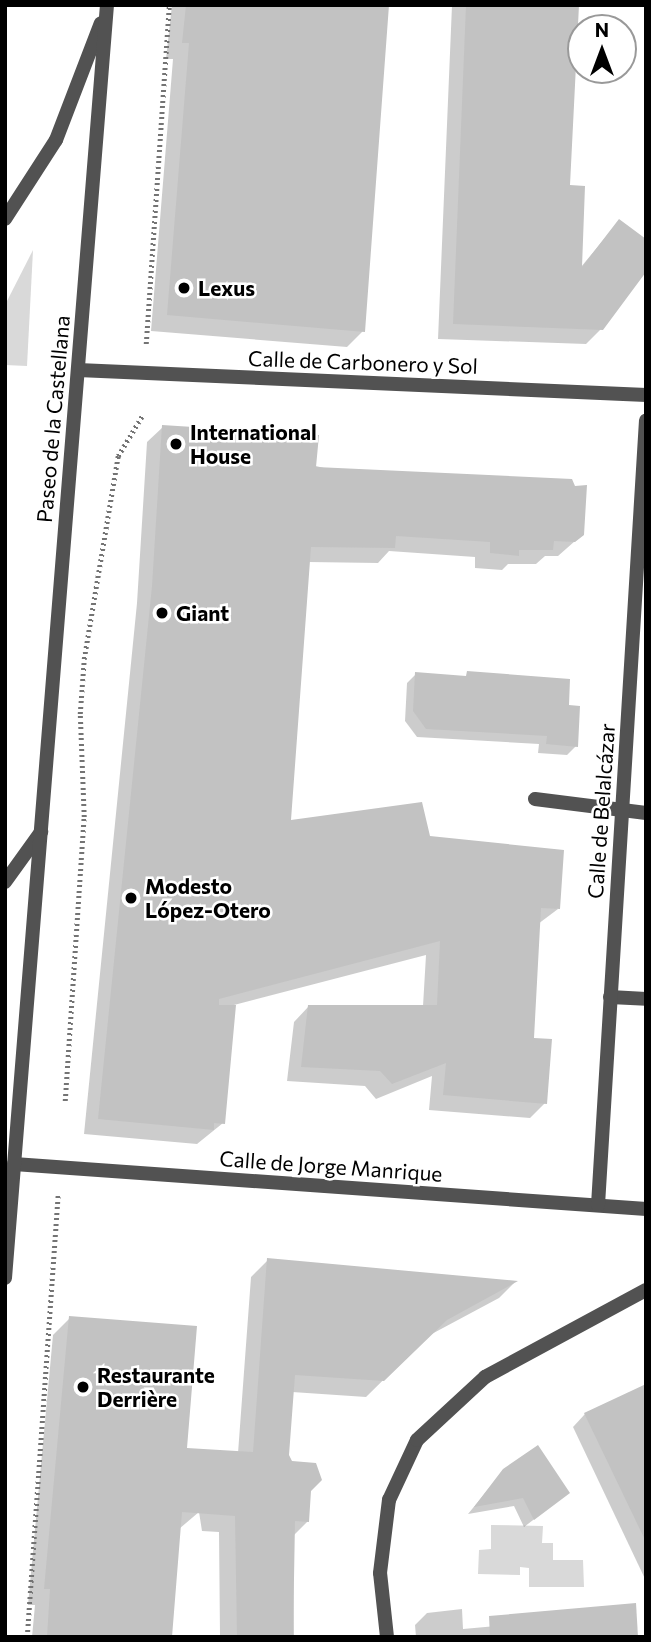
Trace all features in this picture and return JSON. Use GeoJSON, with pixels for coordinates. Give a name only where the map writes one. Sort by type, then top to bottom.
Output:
{"type":"FeatureCollection","features":[{"type":"Feature","properties":{"kind":"street","name":"Paseo de la Castellana"},"geometry":{"type":"LineString","coordinates":[[5,219],[56,140],[107,7]]}},
{"type":"Feature","properties":{"kind":"street","name":"Paseo de la Castellana"},"geometry":{"type":"LineString","coordinates":[[5,1278],[107,7]]}},
{"type":"Feature","properties":{"kind":"street","name":"Calle de Carbonero y Sol"},"geometry":{"type":"LineString","coordinates":[[78,370],[646,395]]}},
{"type":"Feature","properties":{"kind":"street","name":"Calle de Belalcázar"},"geometry":{"type":"LineString","coordinates":[[598,1205],[622,811],[640,616],[646,420]]}},
{"type":"Feature","properties":{"kind":"street"},"geometry":{"type":"LineString","coordinates":[[535,799],[646,813]]}},
{"type":"Feature","properties":{"kind":"street"},"geometry":{"type":"LineString","coordinates":[[5,882],[41,832]]}},
{"type":"Feature","properties":{"kind":"street"},"geometry":{"type":"LineString","coordinates":[[610,997],[646,999]]}},
{"type":"Feature","properties":{"kind":"street","name":"Calle de Jorge Manrique"},"geometry":{"type":"LineString","coordinates":[[14,1164],[646,1209]]}},
{"type":"Feature","properties":{"kind":"street"},"geometry":{"type":"LineString","coordinates":[[387,1637],[380,1573],[389,1500],[417,1440],[485,1377],[646,1290]]}},
{"type":"Feature","properties":{"kind":"path"},"geometry":{"type":"LineString","coordinates":[[146,344],[169,5]]}},
{"type":"Feature","properties":{"kind":"path"},"geometry":{"type":"LineString","coordinates":[[65,1101],[84,817],[80,714],[84,659],[118,456],[142,416]]}},
{"type":"Feature","properties":{"kind":"path"},"geometry":{"type":"LineString","coordinates":[[27,1637],[60,1167]]}},
{"type":"Feature","properties":{"kind":"shaded area"},"geometry":{"type":"Polygon","coordinates":[[[33,250],[27,366],[5,365],[5,305],[33,250]]]}},
{"type":"Feature","properties":{"kind":"shaded area"},"geometry":{"type":"Polygon","coordinates":[[[491,1525],[543,1526],[542,1543],[553,1543],[553,1560],[583,1560],[584,1587],[529,1587],[529,1568],[520,1567],[520,1575],[478,1574],[479,1550],[491,1549],[491,1525]]]}},
{"type":"Feature","properties":{"kind":"building"},"geometry":{"type":"Polygon","coordinates":[[[186,5],[389,5],[365,332],[167,315],[189,43],[182,43],[186,5]]]}},
{"type":"Feature","properties":{"kind":"building"},"geometry":{"type":"Polygon","coordinates":[[[466,5],[579,5],[579,14],[567,14],[567,84],[575,84],[570,185],[585,186],[582,267],[619,219],[646,239],[646,272],[603,330],[453,324],[466,5]]]}},
{"type":"Feature","properties":{"kind":"building"},"geometry":{"type":"Polygon","coordinates":[[[162,425],[319,435],[316,467],[572,479],[575,486],[587,485],[584,535],[575,542],[554,541],[553,550],[519,550],[519,556],[490,553],[490,542],[396,536],[395,548],[311,547],[291,820],[422,802],[430,836],[564,850],[560,909],[541,908],[534,1038],[552,1039],[547,1104],[443,1095],[446,1063],[392,1084],[380,1071],[301,1067],[308,1005],[437,1005],[440,941],[219,999],[219,1005],[236,1005],[225,1124],[214,1123],[214,1130],[98,1119],[152,586],[162,425]]]}},
{"type":"Feature","properties":{"kind":"building"},"geometry":{"type":"Polygon","coordinates":[[[467,671],[570,679],[569,705],[580,706],[578,747],[546,744],[547,736],[426,729],[413,711],[415,672],[466,676],[467,671]]]}},
{"type":"Feature","properties":{"kind":"building"},"geometry":{"type":"Polygon","coordinates":[[[267,1258],[518,1281],[447,1320],[384,1381],[295,1375],[289,1455],[292,1461],[316,1463],[322,1480],[311,1491],[309,1522],[295,1521],[293,1637],[237,1637],[235,1516],[182,1512],[172,1637],[47,1637],[50,1589],[44,1589],[69,1316],[197,1326],[187,1448],[253,1452],[267,1258]]]}},
{"type":"Feature","properties":{"kind":"building"},"geometry":{"type":"Polygon","coordinates":[[[646,1384],[646,1542],[584,1413],[646,1384]]]}},
{"type":"Feature","properties":{"kind":"building"},"geometry":{"type":"Polygon","coordinates":[[[538,1445],[570,1493],[534,1520],[523,1498],[474,1507],[503,1469],[538,1445]]]}},
{"type":"Feature","properties":{"kind":"building"},"geometry":{"type":"Polygon","coordinates":[[[636,1603],[638,1637],[490,1637],[489,1616],[636,1603]]]}},
{"type":"Feature","properties":{"kind":"place","name":"Lexus"},"geometry":{"type":"Point","coordinates":[184,288]}},
{"type":"Feature","properties":{"kind":"place","name":"International House"},"geometry":{"type":"Point","coordinates":[176,444]}},
{"type":"Feature","properties":{"kind":"place","name":"Giant"},"geometry":{"type":"Point","coordinates":[162,613]}},
{"type":"Feature","properties":{"kind":"place","name":"Modesto López-Otero"},"geometry":{"type":"Point","coordinates":[131,898]}},
{"type":"Feature","properties":{"kind":"place","name":"Restaurante Derrière"},"geometry":{"type":"Point","coordinates":[83,1387]}}]}
